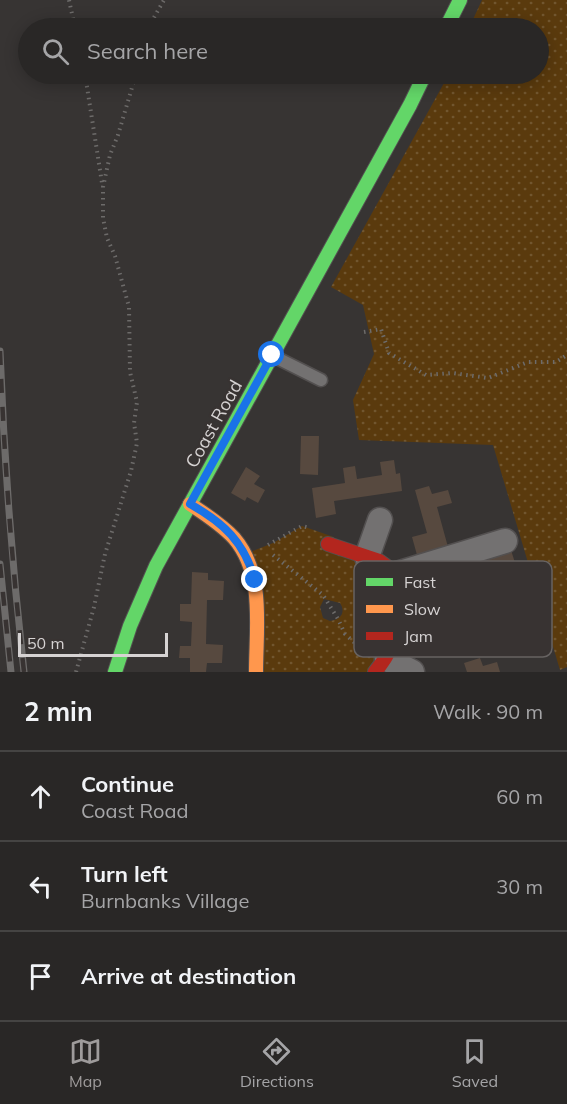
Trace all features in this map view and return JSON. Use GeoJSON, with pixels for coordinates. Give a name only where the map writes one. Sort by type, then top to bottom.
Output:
{"type":"FeatureCollection","features":[{"type":"Feature","properties":{"kind":"street"},"geometry":{"type":"LineString","coordinates":[[451,18],[460,0]]}},
{"type":"Feature","properties":{"kind":"street","name":"Coast Road"},"geometry":{"type":"LineString","coordinates":[[115,672],[130,626],[156,567],[420,84]]}},
{"type":"Feature","properties":{"kind":"street"},"geometry":{"type":"LineString","coordinates":[[190,504],[226,528],[238,542],[251,567],[255,580],[257,608],[256,672]]}},
{"type":"Feature","properties":{"kind":"street"},"geometry":{"type":"LineString","coordinates":[[367,557],[380,520]]}},
{"type":"Feature","properties":{"kind":"street"},"geometry":{"type":"LineString","coordinates":[[440,561],[505,541]]}},
{"type":"Feature","properties":{"kind":"street"},"geometry":{"type":"LineString","coordinates":[[328,544],[379,561]]}},
{"type":"Feature","properties":{"kind":"street"},"geometry":{"type":"LineString","coordinates":[[381,665],[412,672]]}},
{"type":"Feature","properties":{"kind":"lane"},"geometry":{"type":"LineString","coordinates":[[272,355],[321,380]]}},
{"type":"Feature","properties":{"kind":"path"},"geometry":{"type":"LineString","coordinates":[[69,0],[73,18]]}},
{"type":"Feature","properties":{"kind":"path"},"geometry":{"type":"LineString","coordinates":[[154,18],[164,0]]}},
{"type":"Feature","properties":{"kind":"path"},"geometry":{"type":"LineString","coordinates":[[76,672],[94,607],[105,554],[131,471],[136,443],[134,423],[137,402],[130,372],[129,307],[103,218],[103,187],[87,84]]}},
{"type":"Feature","properties":{"kind":"path"},"geometry":{"type":"LineString","coordinates":[[103,187],[110,155],[133,84]]}},
{"type":"Feature","properties":{"kind":"path"},"geometry":{"type":"LineString","coordinates":[[364,332],[381,329],[389,353],[426,375],[452,373],[488,378],[528,362],[556,362],[567,355]]}},
{"type":"Feature","properties":{"kind":"path"},"geometry":{"type":"LineString","coordinates":[[312,529],[302,526],[262,548],[323,595],[345,634],[354,642]]}},
{"type":"Feature","properties":{"kind":"shaded area"},"geometry":{"type":"Polygon","coordinates":[[[482,0],[567,0],[567,667],[560,670],[552,643],[552,561],[528,561],[493,445],[359,440],[353,400],[374,354],[363,305],[331,287],[443,84],[549,84],[549,18],[474,18],[482,0]]]}},
{"type":"Feature","properties":{"kind":"shaded area"},"geometry":{"type":"Polygon","coordinates":[[[302,526],[331,536],[374,561],[354,561],[354,657],[378,657],[375,672],[256,672],[245,554],[273,543],[302,526]],[[324,599],[320,607],[323,618],[330,621],[340,617],[343,609],[340,603],[324,599]]]}},
{"type":"Feature","properties":{"kind":"building"},"geometry":{"type":"Polygon","coordinates":[[[301,436],[319,436],[318,475],[300,474],[301,436]]]}},
{"type":"Feature","properties":{"kind":"building"},"geometry":{"type":"Polygon","coordinates":[[[394,460],[396,474],[400,473],[402,491],[334,501],[336,514],[316,518],[312,488],[345,483],[343,468],[355,466],[357,479],[382,475],[380,462],[394,460]]]}},
{"type":"Feature","properties":{"kind":"building"},"geometry":{"type":"Polygon","coordinates":[[[246,467],[260,476],[254,484],[265,490],[258,503],[247,497],[245,501],[231,493],[246,467]]]}},
{"type":"Feature","properties":{"kind":"building"},"geometry":{"type":"Polygon","coordinates":[[[429,486],[432,494],[448,490],[452,503],[437,507],[448,547],[417,555],[412,537],[427,533],[415,490],[429,486]]]}},
{"type":"Feature","properties":{"kind":"building"},"geometry":{"type":"Polygon","coordinates":[[[511,550],[514,561],[471,561],[511,550]]]}},
{"type":"Feature","properties":{"kind":"building"},"geometry":{"type":"Polygon","coordinates":[[[192,572],[208,573],[208,580],[224,581],[223,600],[207,600],[206,644],[223,645],[222,663],[207,663],[206,672],[190,672],[190,658],[179,658],[180,646],[191,646],[192,622],[180,621],[180,604],[191,604],[192,572]]]}},
{"type":"Feature","properties":{"kind":"building"},"geometry":{"type":"Polygon","coordinates":[[[480,658],[483,666],[497,662],[500,672],[467,672],[464,663],[480,658]]]}},
{"type":"Feature","properties":{"kind":"railway"},"geometry":{"type":"LineString","coordinates":[[0,351],[9,512],[24,672]]}},
{"type":"Feature","properties":{"kind":"railway"},"geometry":{"type":"LineString","coordinates":[[0,564],[11,672]]}},
{"type":"Feature","properties":{"kind":"traffic: fast"},"geometry":{"type":"LineString","coordinates":[[451,18],[460,0]]}},
{"type":"Feature","properties":{"kind":"traffic: fast"},"geometry":{"type":"LineString","coordinates":[[115,672],[130,626],[156,566],[420,84]]}},
{"type":"Feature","properties":{"kind":"traffic: slow"},"geometry":{"type":"LineString","coordinates":[[190,504],[234,538],[251,568],[257,602],[256,672]]}},
{"type":"Feature","properties":{"kind":"traffic: jam"},"geometry":{"type":"LineString","coordinates":[[328,544],[379,561]]}},
{"type":"Feature","properties":{"kind":"traffic: jam"},"geometry":{"type":"LineString","coordinates":[[375,672],[386,657]]}},
{"type":"Feature","properties":{"kind":"route"},"geometry":{"type":"LineString","coordinates":[[255,580],[238,542],[226,528],[190,504],[272,355]]}}]}
